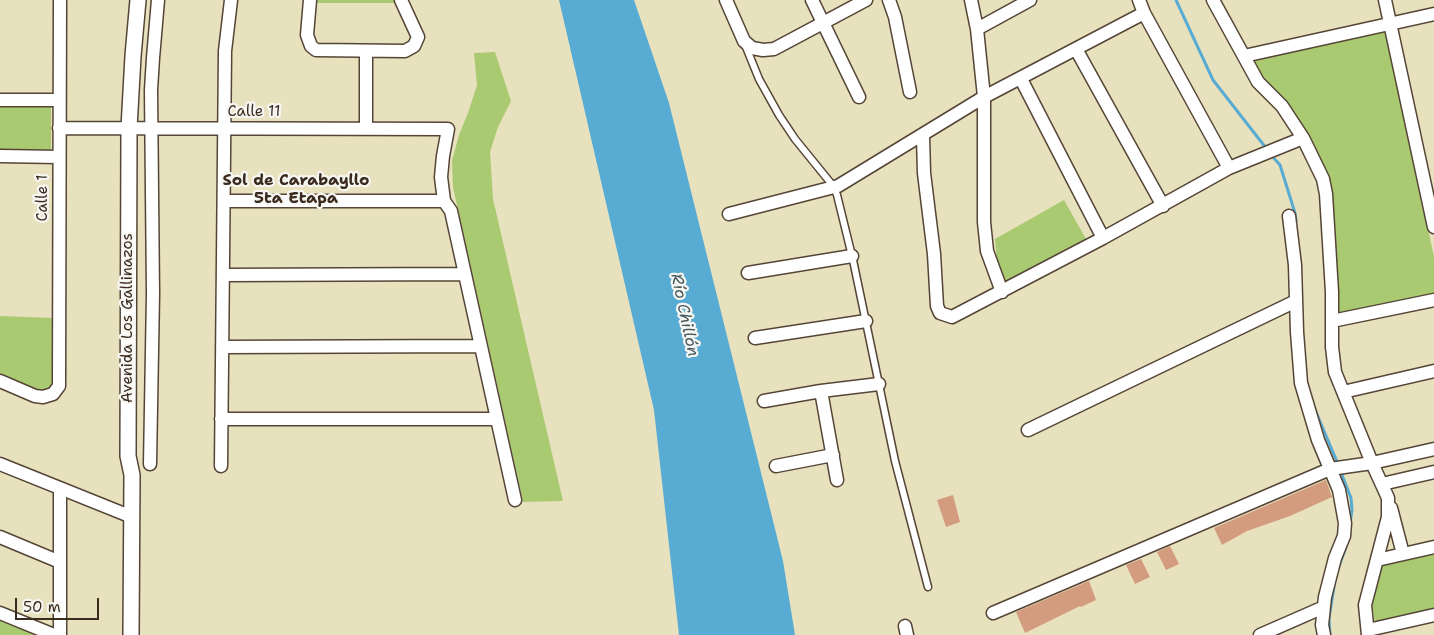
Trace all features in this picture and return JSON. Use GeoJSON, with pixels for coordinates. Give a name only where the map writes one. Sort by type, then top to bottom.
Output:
{"type":"FeatureCollection","features":[{"type":"Feature","properties":{"kind":"street","name":"Calle 1"},"geometry":{"type":"LineString","coordinates":[[0,381],[35,396],[44,397],[53,394],[59,386],[60,0]]}},
{"type":"Feature","properties":{"kind":"street","name":"Avenida Los Gallinazos"},"geometry":{"type":"LineString","coordinates":[[131,635],[132,475],[128,456],[129,128],[138,0]]}},
{"type":"Feature","properties":{"kind":"street"},"geometry":{"type":"LineString","coordinates":[[150,464],[154,294],[151,128],[153,58],[158,0]]}},
{"type":"Feature","properties":{"kind":"street"},"geometry":{"type":"LineString","coordinates":[[220,466],[225,51],[231,0]]}},
{"type":"Feature","properties":{"kind":"street"},"geometry":{"type":"LineString","coordinates":[[310,0],[307,35],[311,46],[321,50],[405,51],[414,46],[418,36],[402,0]]}},
{"type":"Feature","properties":{"kind":"street"},"geometry":{"type":"LineString","coordinates":[[726,0],[744,41],[752,48],[758,49],[774,48],[866,0]]}},
{"type":"Feature","properties":{"kind":"street"},"geometry":{"type":"LineString","coordinates":[[812,0],[859,97]]}},
{"type":"Feature","properties":{"kind":"street"},"geometry":{"type":"LineString","coordinates":[[889,0],[895,17],[910,92]]}},
{"type":"Feature","properties":{"kind":"street"},"geometry":{"type":"LineString","coordinates":[[971,0],[977,29],[984,97],[984,222],[988,251],[1002,292]]}},
{"type":"Feature","properties":{"kind":"street"},"geometry":{"type":"LineString","coordinates":[[977,29],[1030,0]]}},
{"type":"Feature","properties":{"kind":"street"},"geometry":{"type":"LineString","coordinates":[[1139,0],[1144,13],[1229,168]]}},
{"type":"Feature","properties":{"kind":"street"},"geometry":{"type":"LineString","coordinates":[[1213,0],[1258,82],[1282,106],[1303,138],[1323,179],[1326,194],[1332,292],[1334,366],[1372,463],[1388,498],[1403,554]]}},
{"type":"Feature","properties":{"kind":"street"},"geometry":{"type":"LineString","coordinates":[[1385,0],[1434,227]]}},
{"type":"Feature","properties":{"kind":"street"},"geometry":{"type":"LineString","coordinates":[[729,214],[838,186],[923,136],[984,97],[1144,13]]}},
{"type":"Feature","properties":{"kind":"street"},"geometry":{"type":"LineString","coordinates":[[1244,56],[1434,14]]}},
{"type":"Feature","properties":{"kind":"street"},"geometry":{"type":"LineString","coordinates":[[1076,49],[1163,206]]}},
{"type":"Feature","properties":{"kind":"street"},"geometry":{"type":"LineString","coordinates":[[366,51],[366,129]]}},
{"type":"Feature","properties":{"kind":"street"},"geometry":{"type":"LineString","coordinates":[[1021,79],[1103,238]]}},
{"type":"Feature","properties":{"kind":"street"},"geometry":{"type":"LineString","coordinates":[[0,100],[59,100]]}},
{"type":"Feature","properties":{"kind":"street","name":"Calle 11"},"geometry":{"type":"LineString","coordinates":[[59,128],[448,130],[443,156],[444,200]]}},
{"type":"Feature","properties":{"kind":"street"},"geometry":{"type":"LineString","coordinates":[[923,136],[924,173],[934,254],[937,306],[940,312],[952,317],[1163,206],[1229,168],[1303,138]]}},
{"type":"Feature","properties":{"kind":"street"},"geometry":{"type":"LineString","coordinates":[[0,156],[59,157]]}},
{"type":"Feature","properties":{"kind":"street"},"geometry":{"type":"LineString","coordinates":[[224,201],[444,200],[451,211],[515,500]]}},
{"type":"Feature","properties":{"kind":"street"},"geometry":{"type":"LineString","coordinates":[[1289,216],[1295,266],[1301,383],[1318,440],[1339,490],[1345,522],[1344,536],[1335,558],[1324,607],[1322,626],[1324,635]]}},
{"type":"Feature","properties":{"kind":"street"},"geometry":{"type":"LineString","coordinates":[[748,273],[852,256]]}},
{"type":"Feature","properties":{"kind":"street"},"geometry":{"type":"LineString","coordinates":[[223,275],[465,274]]}},
{"type":"Feature","properties":{"kind":"street"},"geometry":{"type":"LineString","coordinates":[[1332,321],[1434,300]]}},
{"type":"Feature","properties":{"kind":"street"},"geometry":{"type":"LineString","coordinates":[[1028,430],[1296,301]]}},
{"type":"Feature","properties":{"kind":"street"},"geometry":{"type":"LineString","coordinates":[[755,338],[866,321]]}},
{"type":"Feature","properties":{"kind":"street"},"geometry":{"type":"LineString","coordinates":[[222,347],[481,346]]}},
{"type":"Feature","properties":{"kind":"street"},"geometry":{"type":"LineString","coordinates":[[1343,392],[1434,371]]}},
{"type":"Feature","properties":{"kind":"street"},"geometry":{"type":"LineString","coordinates":[[764,401],[821,391],[879,384]]}},
{"type":"Feature","properties":{"kind":"street"},"geometry":{"type":"LineString","coordinates":[[821,391],[837,480]]}},
{"type":"Feature","properties":{"kind":"street"},"geometry":{"type":"LineString","coordinates":[[221,419],[497,419]]}},
{"type":"Feature","properties":{"kind":"street"},"geometry":{"type":"LineString","coordinates":[[993,613],[1330,469],[1372,463],[1434,449]]}},
{"type":"Feature","properties":{"kind":"street"},"geometry":{"type":"LineString","coordinates":[[776,466],[833,455]]}},
{"type":"Feature","properties":{"kind":"street"},"geometry":{"type":"LineString","coordinates":[[0,464],[132,517]]}},
{"type":"Feature","properties":{"kind":"street"},"geometry":{"type":"LineString","coordinates":[[1382,484],[1434,472]]}},
{"type":"Feature","properties":{"kind":"street"},"geometry":{"type":"LineString","coordinates":[[60,488],[60,635]]}},
{"type":"Feature","properties":{"kind":"street"},"geometry":{"type":"LineString","coordinates":[[1388,498],[1388,517],[1365,605],[1368,633],[1434,615]]}},
{"type":"Feature","properties":{"kind":"street"},"geometry":{"type":"LineString","coordinates":[[0,537],[60,562]]}},
{"type":"Feature","properties":{"kind":"street"},"geometry":{"type":"LineString","coordinates":[[1377,560],[1434,547]]}},
{"type":"Feature","properties":{"kind":"street"},"geometry":{"type":"LineString","coordinates":[[1260,635],[1324,607]]}},
{"type":"Feature","properties":{"kind":"street"},"geometry":{"type":"LineString","coordinates":[[0,613],[54,635]]}},
{"type":"Feature","properties":{"kind":"lane"},"geometry":{"type":"LineString","coordinates":[[744,41],[759,79],[779,115],[795,139],[834,187],[852,256],[895,461],[928,587]]}},
{"type":"Feature","properties":{"kind":"green space"},"geometry":{"type":"Polygon","coordinates":[[[317,0],[394,0],[396,3],[317,3],[317,0]]]}},
{"type":"Feature","properties":{"kind":"green space"},"geometry":{"type":"Polygon","coordinates":[[[1385,29],[1434,257],[1434,295],[1339,315],[1331,185],[1293,110],[1266,81],[1252,59],[1385,29]]]}},
{"type":"Feature","properties":{"kind":"green space"},"geometry":{"type":"Polygon","coordinates":[[[495,52],[511,101],[498,127],[490,152],[493,199],[563,501],[523,502],[453,187],[452,161],[477,85],[474,53],[495,52]]]}},
{"type":"Feature","properties":{"kind":"green space"},"geometry":{"type":"Polygon","coordinates":[[[0,106],[51,106],[51,151],[0,151],[0,106]]]}},
{"type":"Feature","properties":{"kind":"green space"},"geometry":{"type":"Polygon","coordinates":[[[1064,200],[1086,239],[1007,284],[997,261],[995,239],[1064,200]]]}},
{"type":"Feature","properties":{"kind":"green space"},"geometry":{"type":"Polygon","coordinates":[[[0,316],[53,318],[53,377],[51,386],[45,391],[36,390],[0,375],[0,316]]]}},
{"type":"Feature","properties":{"kind":"green space"},"geometry":{"type":"Polygon","coordinates":[[[1434,551],[1434,610],[1375,623],[1372,603],[1383,563],[1434,551]]]}},
{"type":"Feature","properties":{"kind":"green space"},"geometry":{"type":"Polygon","coordinates":[[[0,619],[39,635],[0,635],[0,619]]]}},
{"type":"Feature","properties":{"kind":"water","name":"Río Chillón"},"geometry":{"type":"Polygon","coordinates":[[[559,0],[634,0],[669,103],[783,561],[795,635],[679,635],[654,410],[559,0]]]}},
{"type":"Feature","properties":{"kind":"building"},"geometry":{"type":"Polygon","coordinates":[[[1326,480],[1332,497],[1290,516],[1247,531],[1222,545],[1214,528],[1326,480]]]}},
{"type":"Feature","properties":{"kind":"building"},"geometry":{"type":"Polygon","coordinates":[[[953,495],[960,522],[946,527],[937,500],[953,495]]]}},
{"type":"Feature","properties":{"kind":"building"},"geometry":{"type":"Polygon","coordinates":[[[1170,546],[1179,564],[1166,570],[1157,552],[1170,546]]]}},
{"type":"Feature","properties":{"kind":"building"},"geometry":{"type":"Polygon","coordinates":[[[1141,559],[1150,577],[1135,584],[1126,565],[1141,559]]]}},
{"type":"Feature","properties":{"kind":"building"},"geometry":{"type":"Polygon","coordinates":[[[1089,581],[1096,600],[1025,633],[1016,612],[1089,581]]]}},
{"type":"Feature","properties":{"kind":"waterway"},"geometry":{"type":"LineString","coordinates":[[1176,0],[1213,80],[1266,148]]}},
{"type":"Feature","properties":{"kind":"waterway"},"geometry":{"type":"LineString","coordinates":[[1271,155],[1280,165],[1296,221]]}},
{"type":"Feature","properties":{"kind":"waterway"},"geometry":{"type":"LineString","coordinates":[[1316,412],[1338,464]]}},
{"type":"Feature","properties":{"kind":"waterway"},"geometry":{"type":"LineString","coordinates":[[1340,470],[1351,498],[1350,524]]}},
{"type":"Feature","properties":{"kind":"waterway"},"geometry":{"type":"LineString","coordinates":[[1338,569],[1346,547]]}},
{"type":"Feature","properties":{"kind":"waterway"},"geometry":{"type":"LineString","coordinates":[[1330,635],[1329,618],[1334,587]]}},
{"type":"Feature","properties":{"kind":"district","name":"Sol de Carabayllo 5ta Etapa"},"geometry":{"type":"Point","coordinates":[296,190]}}]}
